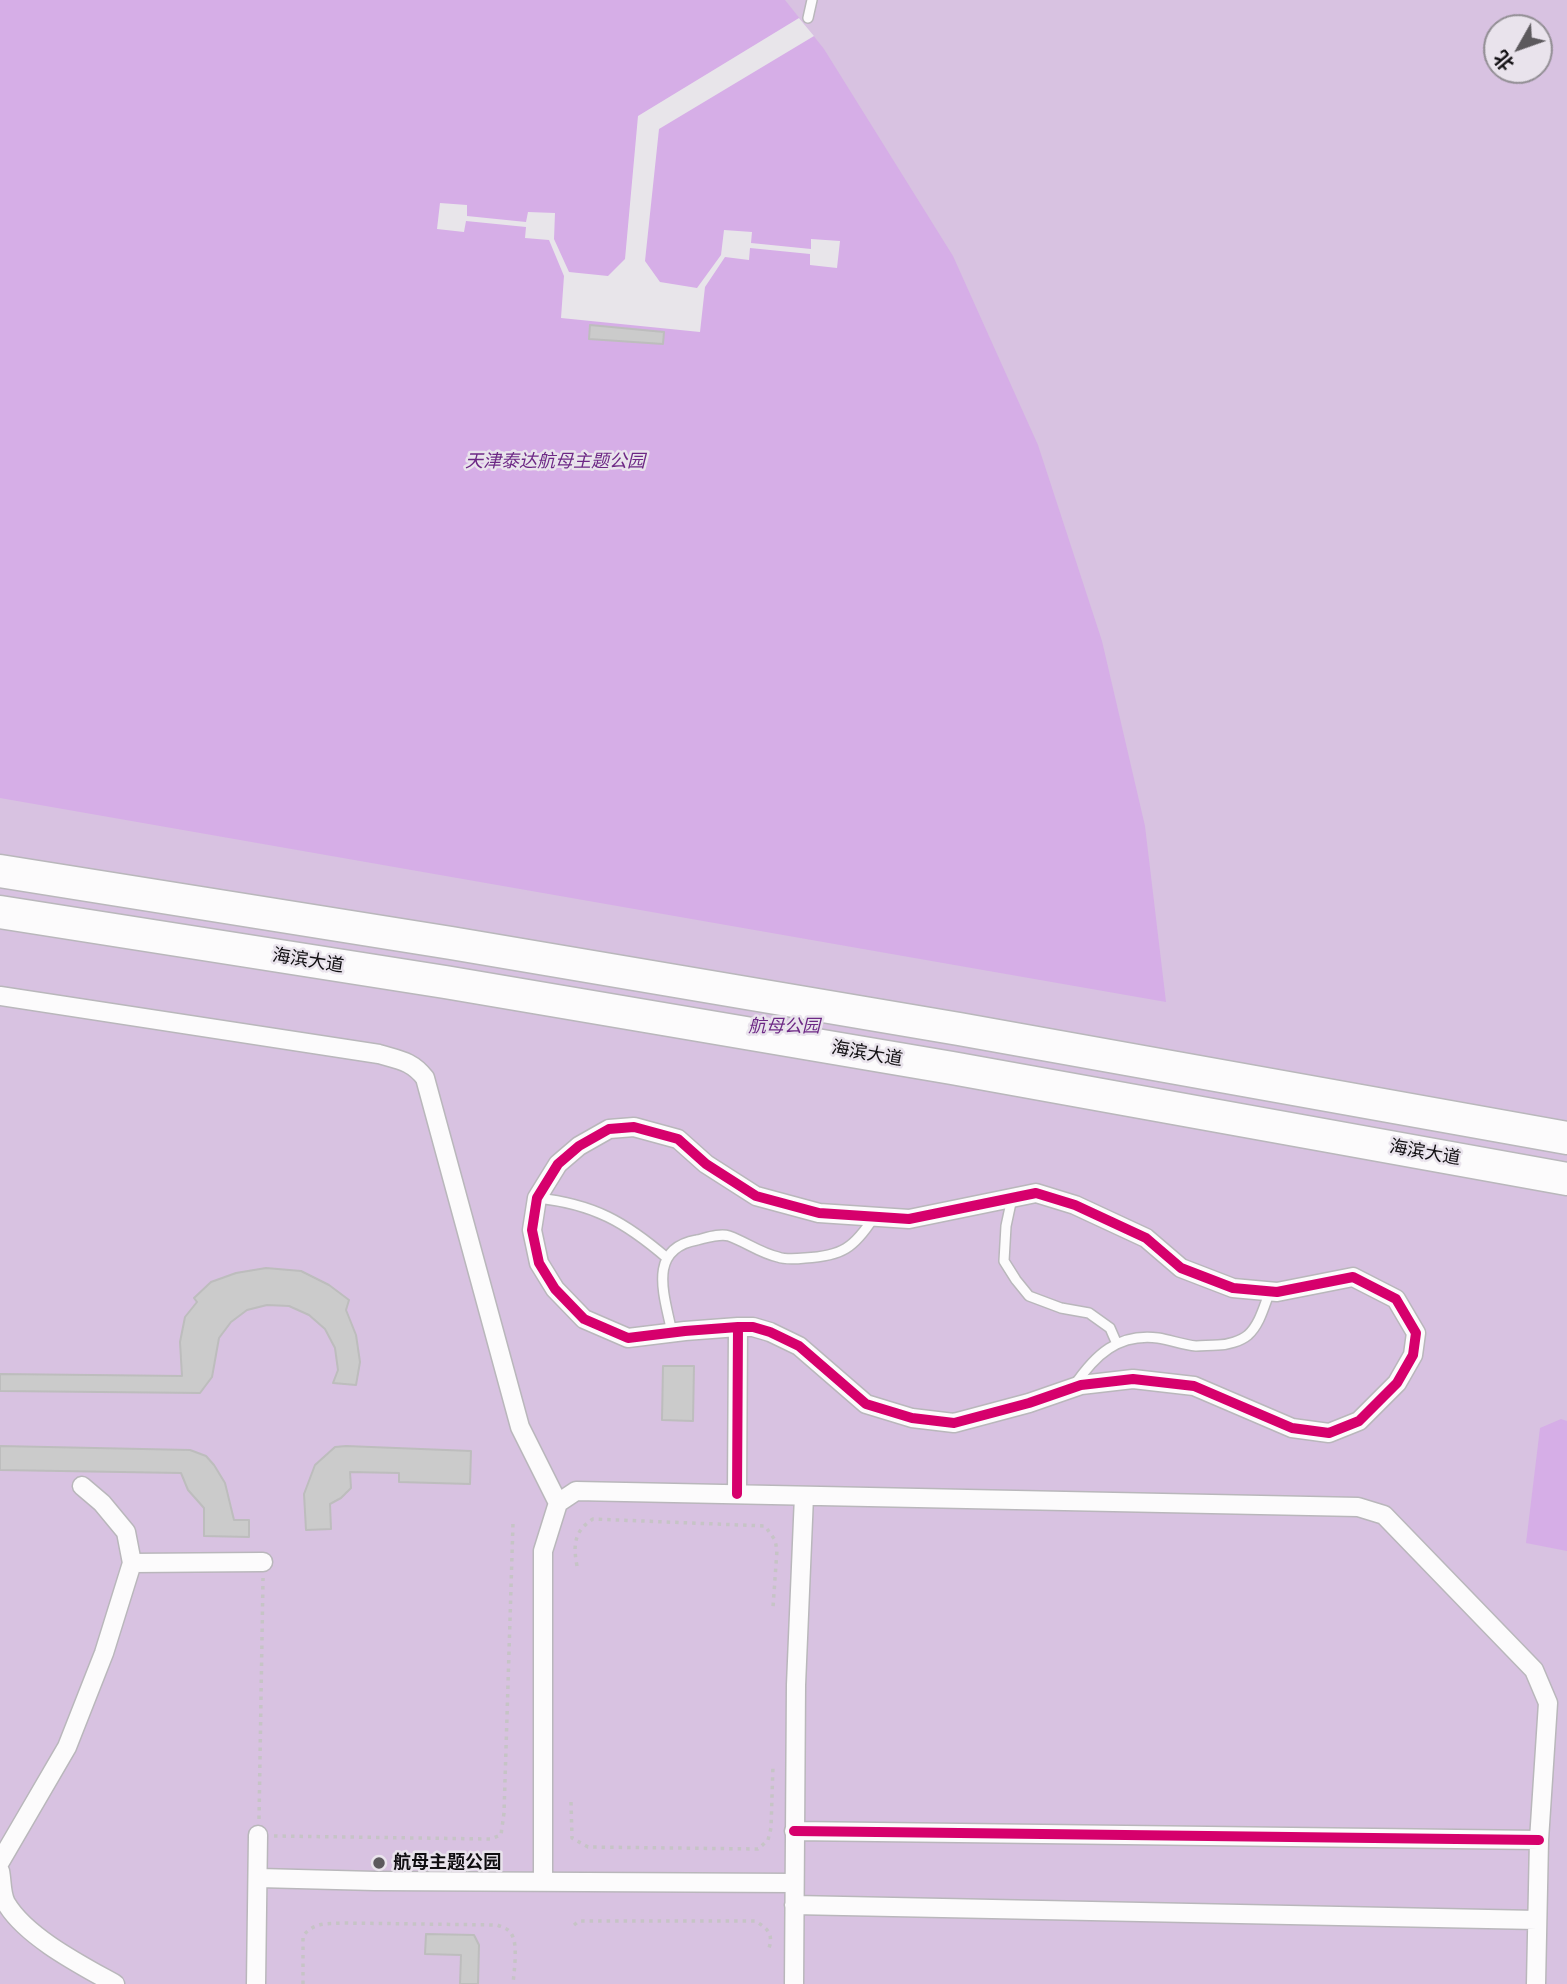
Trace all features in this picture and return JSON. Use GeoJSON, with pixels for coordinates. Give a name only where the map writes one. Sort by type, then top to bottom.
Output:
{"type":"FeatureCollection","features":[{"type":"Feature","properties":{"kind":"highway"},"geometry":{"type":"LineString","coordinates":[[0,871],[958,1029],[1567,1138]]}},
{"type":"Feature","properties":{"kind":"highway","name":"海滨大道"},"geometry":{"type":"LineString","coordinates":[[0,912],[445,982],[952,1068],[1567,1179]]}},
{"type":"Feature","properties":{"kind":"street"},"geometry":{"type":"LineString","coordinates":[[0,996],[379,1054],[407,1062],[418,1069],[425,1078],[520,1427],[558,1503]]}},
{"type":"Feature","properties":{"kind":"street"},"geometry":{"type":"LineString","coordinates":[[634,1127],[678,1139],[706,1164],[756,1196],[819,1213],[909,1219],[1036,1194],[1075,1205],[1146,1238],[1181,1268],[1233,1288],[1277,1292],[1353,1277],[1396,1299],[1416,1333],[1413,1355],[1398,1383],[1359,1421],[1329,1433],[1292,1428],[1194,1386],[1133,1379],[1081,1385],[1029,1403],[954,1423],[912,1418],[866,1405],[799,1346],[770,1332],[753,1327],[738,1327],[628,1338],[584,1320],[555,1289],[539,1263],[532,1230],[537,1198],[558,1164],[579,1146],[609,1129],[634,1127]]}},
{"type":"Feature","properties":{"kind":"street"},"geometry":{"type":"LineString","coordinates":[[737,1494],[738,1327]]}},
{"type":"Feature","properties":{"kind":"street"},"geometry":{"type":"LineString","coordinates":[[0,1862],[67,1747],[104,1653],[132,1563],[126,1532],[102,1503],[82,1486]]}},
{"type":"Feature","properties":{"kind":"street"},"geometry":{"type":"LineString","coordinates":[[543,1881],[543,1551],[558,1503],[576,1491],[1359,1507],[1384,1515],[1534,1670],[1548,1703],[1539,1840],[1536,1984]]}},
{"type":"Feature","properties":{"kind":"street"},"geometry":{"type":"LineString","coordinates":[[793,1984],[796,1685],[804,1496]]}},
{"type":"Feature","properties":{"kind":"street"},"geometry":{"type":"LineString","coordinates":[[132,1563],[263,1562]]}},
{"type":"Feature","properties":{"kind":"street"},"geometry":{"type":"LineString","coordinates":[[794,1831],[1539,1840]]}},
{"type":"Feature","properties":{"kind":"street"},"geometry":{"type":"LineString","coordinates":[[256,1984],[258,1835]]}},
{"type":"Feature","properties":{"kind":"street"},"geometry":{"type":"LineString","coordinates":[[0,1871],[5,1901],[23,1923],[63,1954],[115,1984]]}},
{"type":"Feature","properties":{"kind":"street"},"geometry":{"type":"LineString","coordinates":[[259,1878],[338,1881],[794,1883]]}},
{"type":"Feature","properties":{"kind":"street"},"geometry":{"type":"LineString","coordinates":[[794,1905],[1537,1920]]}},
{"type":"Feature","properties":{"kind":"lane"},"geometry":{"type":"LineString","coordinates":[[808,18],[812,0]]}},
{"type":"Feature","properties":{"kind":"lane"},"geometry":{"type":"LineString","coordinates":[[537,1198],[557,1199],[607,1215],[632,1230],[667,1258]]}},
{"type":"Feature","properties":{"kind":"lane"},"geometry":{"type":"LineString","coordinates":[[1012,1198],[1006,1226],[1004,1261],[1016,1280],[1029,1296],[1096,1317],[1110,1328],[1117,1344]]}},
{"type":"Feature","properties":{"kind":"lane"},"geometry":{"type":"LineString","coordinates":[[672,1333],[662,1285],[663,1266],[671,1253],[688,1242],[726,1235],[755,1250],[781,1258],[830,1256],[861,1238],[874,1217]]}},
{"type":"Feature","properties":{"kind":"lane"},"geometry":{"type":"LineString","coordinates":[[1073,1388],[1087,1366],[1105,1350],[1139,1337],[1160,1338],[1194,1346],[1225,1345],[1246,1337],[1256,1326],[1270,1291]]}},
{"type":"Feature","properties":{"kind":"path"},"geometry":{"type":"LineString","coordinates":[[577,1566],[575,1539],[580,1528],[593,1519],[765,1526],[775,1540],[777,1550],[773,1607]]}},
{"type":"Feature","properties":{"kind":"path"},"geometry":{"type":"LineString","coordinates":[[263,1562],[258,1835],[490,1839],[501,1835],[504,1813],[513,1523]]}},
{"type":"Feature","properties":{"kind":"path"},"geometry":{"type":"LineString","coordinates":[[570,1802],[572,1838],[588,1847],[758,1849],[768,1840],[771,1828],[773,1766]]}},
{"type":"Feature","properties":{"kind":"path"},"geometry":{"type":"LineString","coordinates":[[574,1925],[579,1921],[755,1921],[769,1932],[771,1941],[768,1951]]}},
{"type":"Feature","properties":{"kind":"path"},"geometry":{"type":"LineString","coordinates":[[303,1984],[303,1936],[318,1924],[343,1923],[497,1925],[506,1928],[512,1934],[514,1944],[513,1984]]}},
{"type":"Feature","properties":{"kind":"green space","name":"航母公园"},"geometry":{"type":"Polygon","coordinates":[[[0,0],[1567,0],[1567,1984],[0,1984],[0,0]]]}},
{"type":"Feature","properties":{"kind":"shaded area","name":"天津泰达航母主题公园"},"geometry":{"type":"Polygon","coordinates":[[[0,0],[785,0],[824,49],[953,256],[1038,445],[1102,641],[1145,826],[1166,1002],[0,798],[0,0]]]}},
{"type":"Feature","properties":{"kind":"shaded area"},"geometry":{"type":"Polygon","coordinates":[[[1561,1419],[1567,1421],[1567,1551],[1526,1543],[1540,1428],[1561,1419]]]}},
{"type":"Feature","properties":{"kind":"pier"},"geometry":{"type":"Polygon","coordinates":[[[799,18],[814,36],[659,129],[645,261],[660,282],[697,288],[721,255],[724,230],[752,232],[751,243],[811,249],[811,239],[840,241],[837,268],[810,265],[810,254],[750,248],[749,260],[725,257],[705,287],[700,332],[561,318],[564,276],[549,240],[525,238],[526,227],[466,221],[464,232],[437,229],[440,203],[467,205],[467,216],[526,222],[528,212],[555,213],[554,239],[569,272],[608,276],[625,259],[638,116],[799,18]]]}},
{"type":"Feature","properties":{"kind":"building"},"geometry":{"type":"Polygon","coordinates":[[[590,325],[664,332],[663,344],[589,339],[590,325]]]}},
{"type":"Feature","properties":{"kind":"building"},"geometry":{"type":"Polygon","coordinates":[[[266,1268],[301,1271],[329,1285],[349,1300],[346,1310],[356,1335],[360,1362],[356,1385],[333,1383],[338,1370],[335,1348],[325,1329],[309,1315],[289,1306],[267,1305],[247,1310],[231,1322],[219,1338],[212,1377],[200,1393],[0,1391],[0,1374],[182,1376],[180,1342],[185,1317],[197,1302],[194,1298],[211,1282],[236,1273],[266,1268]]]}},
{"type":"Feature","properties":{"kind":"building"},"geometry":{"type":"Polygon","coordinates":[[[663,1366],[694,1366],[693,1421],[662,1420],[663,1366]]]}},
{"type":"Feature","properties":{"kind":"building"},"geometry":{"type":"Polygon","coordinates":[[[0,1446],[190,1450],[206,1456],[214,1465],[225,1483],[234,1520],[249,1520],[249,1537],[204,1536],[204,1508],[188,1490],[181,1473],[0,1470],[0,1446]]]}},
{"type":"Feature","properties":{"kind":"building"},"geometry":{"type":"Polygon","coordinates":[[[335,1447],[471,1451],[470,1484],[399,1482],[399,1473],[350,1472],[351,1488],[330,1504],[331,1529],[306,1530],[304,1494],[315,1465],[335,1447]]]}},
{"type":"Feature","properties":{"kind":"building"},"geometry":{"type":"Polygon","coordinates":[[[426,1934],[474,1935],[479,1945],[478,1984],[460,1984],[461,1955],[425,1954],[426,1934]]]}},
{"type":"Feature","properties":{"kind":"cycle path"},"geometry":{"type":"LineString","coordinates":[[737,1494],[738,1327],[628,1338],[584,1319],[555,1289],[539,1263],[532,1230],[537,1198],[558,1164],[579,1146],[609,1129],[634,1127],[678,1139],[706,1164],[756,1196],[819,1213],[909,1219],[1036,1193],[1075,1205],[1146,1238],[1181,1268],[1233,1288],[1277,1292],[1353,1277],[1396,1299],[1416,1333],[1413,1355],[1397,1383],[1359,1421],[1329,1433],[1292,1428],[1194,1386],[1133,1379],[1081,1385],[1029,1403],[954,1423],[912,1418],[866,1404],[799,1346],[770,1332],[753,1327],[738,1327]]}},
{"type":"Feature","properties":{"kind":"cycle path"},"geometry":{"type":"LineString","coordinates":[[794,1831],[1539,1840]]}},
{"type":"Feature","properties":{"kind":"place","name":"航母主题公园"},"geometry":{"type":"Point","coordinates":[379,1863]}}]}
